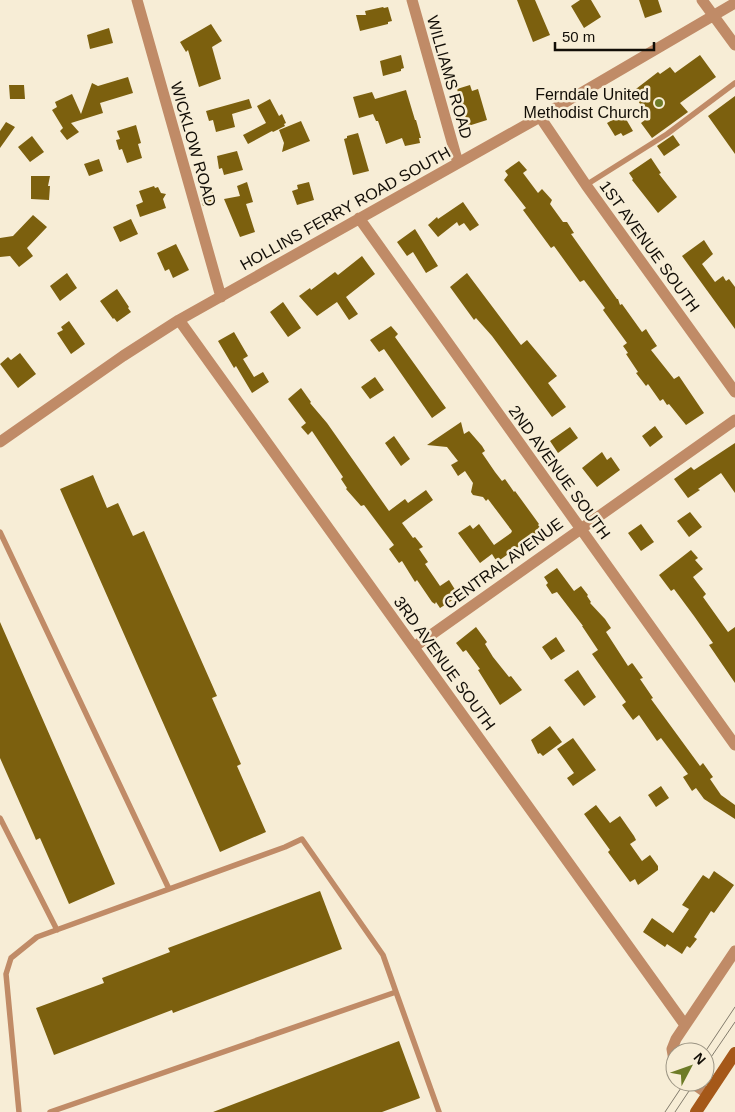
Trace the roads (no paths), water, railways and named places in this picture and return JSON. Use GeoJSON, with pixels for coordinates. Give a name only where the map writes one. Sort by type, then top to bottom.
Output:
{"type":"FeatureCollection","features":[{"type":"Feature","properties":{"kind":"main road"},"geometry":{"type":"LineString","coordinates":[[696,1112],[735,1053]]}},
{"type":"Feature","properties":{"kind":"street","name":"WICKLOW ROAD"},"geometry":{"type":"LineString","coordinates":[[137,0],[221,297]]}},
{"type":"Feature","properties":{"kind":"street","name":"WILLIAMS ROAD"},"geometry":{"type":"LineString","coordinates":[[412,0],[458,163]]}},
{"type":"Feature","properties":{"kind":"street"},"geometry":{"type":"LineString","coordinates":[[702,0],[735,45]]}},
{"type":"Feature","properties":{"kind":"street","name":"HOLLINS FERRY ROAD SOUTH"},"geometry":{"type":"LineString","coordinates":[[0,442],[123,356],[180,320],[540,118],[735,3]]}},
{"type":"Feature","properties":{"kind":"street","name":"1ST AVENUE SOUTH"},"geometry":{"type":"LineString","coordinates":[[540,118],[735,392]]}},
{"type":"Feature","properties":{"kind":"street","name":"2ND AVENUE SOUTH"},"geometry":{"type":"LineString","coordinates":[[359,218],[735,745]]}},
{"type":"Feature","properties":{"kind":"street","name":"3RD AVENUE SOUTH"},"geometry":{"type":"LineString","coordinates":[[180,320],[685,1025]]}},
{"type":"Feature","properties":{"kind":"street","name":"CENTRAL AVENUE"},"geometry":{"type":"LineString","coordinates":[[414,647],[735,420]]}},
{"type":"Feature","properties":{"kind":"street"},"geometry":{"type":"LineString","coordinates":[[676,1042],[685,1025],[735,951]]}},
{"type":"Feature","properties":{"kind":"lane"},"geometry":{"type":"LineString","coordinates":[[586,185],[667,134],[735,83]]}},
{"type":"Feature","properties":{"kind":"lane"},"geometry":{"type":"LineString","coordinates":[[0,532],[169,889]]}},
{"type":"Feature","properties":{"kind":"lane"},"geometry":{"type":"LineString","coordinates":[[0,818],[57,930]]}},
{"type":"Feature","properties":{"kind":"lane"},"geometry":{"type":"LineString","coordinates":[[19,1112],[6,974],[11,958],[37,937],[302,840],[383,955],[440,1112]]}},
{"type":"Feature","properties":{"kind":"lane"},"geometry":{"type":"LineString","coordinates":[[50,1112],[396,992]]}},
{"type":"Feature","properties":{"kind":"tram line"},"geometry":{"type":"LineString","coordinates":[[712,1042],[735,1007]]}},
{"type":"Feature","properties":{"kind":"tram line"},"geometry":{"type":"LineString","coordinates":[[715,1051],[735,1022]]}},
{"type":"Feature","properties":{"kind":"tram line"},"geometry":{"type":"LineString","coordinates":[[665,1112],[678,1092]]}},
{"type":"Feature","properties":{"kind":"tram line"},"geometry":{"type":"LineString","coordinates":[[675,1112],[688,1092]]}},
{"type":"Feature","properties":{"kind":"place","name":"Ferndale United Methodist Church"},"geometry":{"type":"Point","coordinates":[659,103]}}]}
